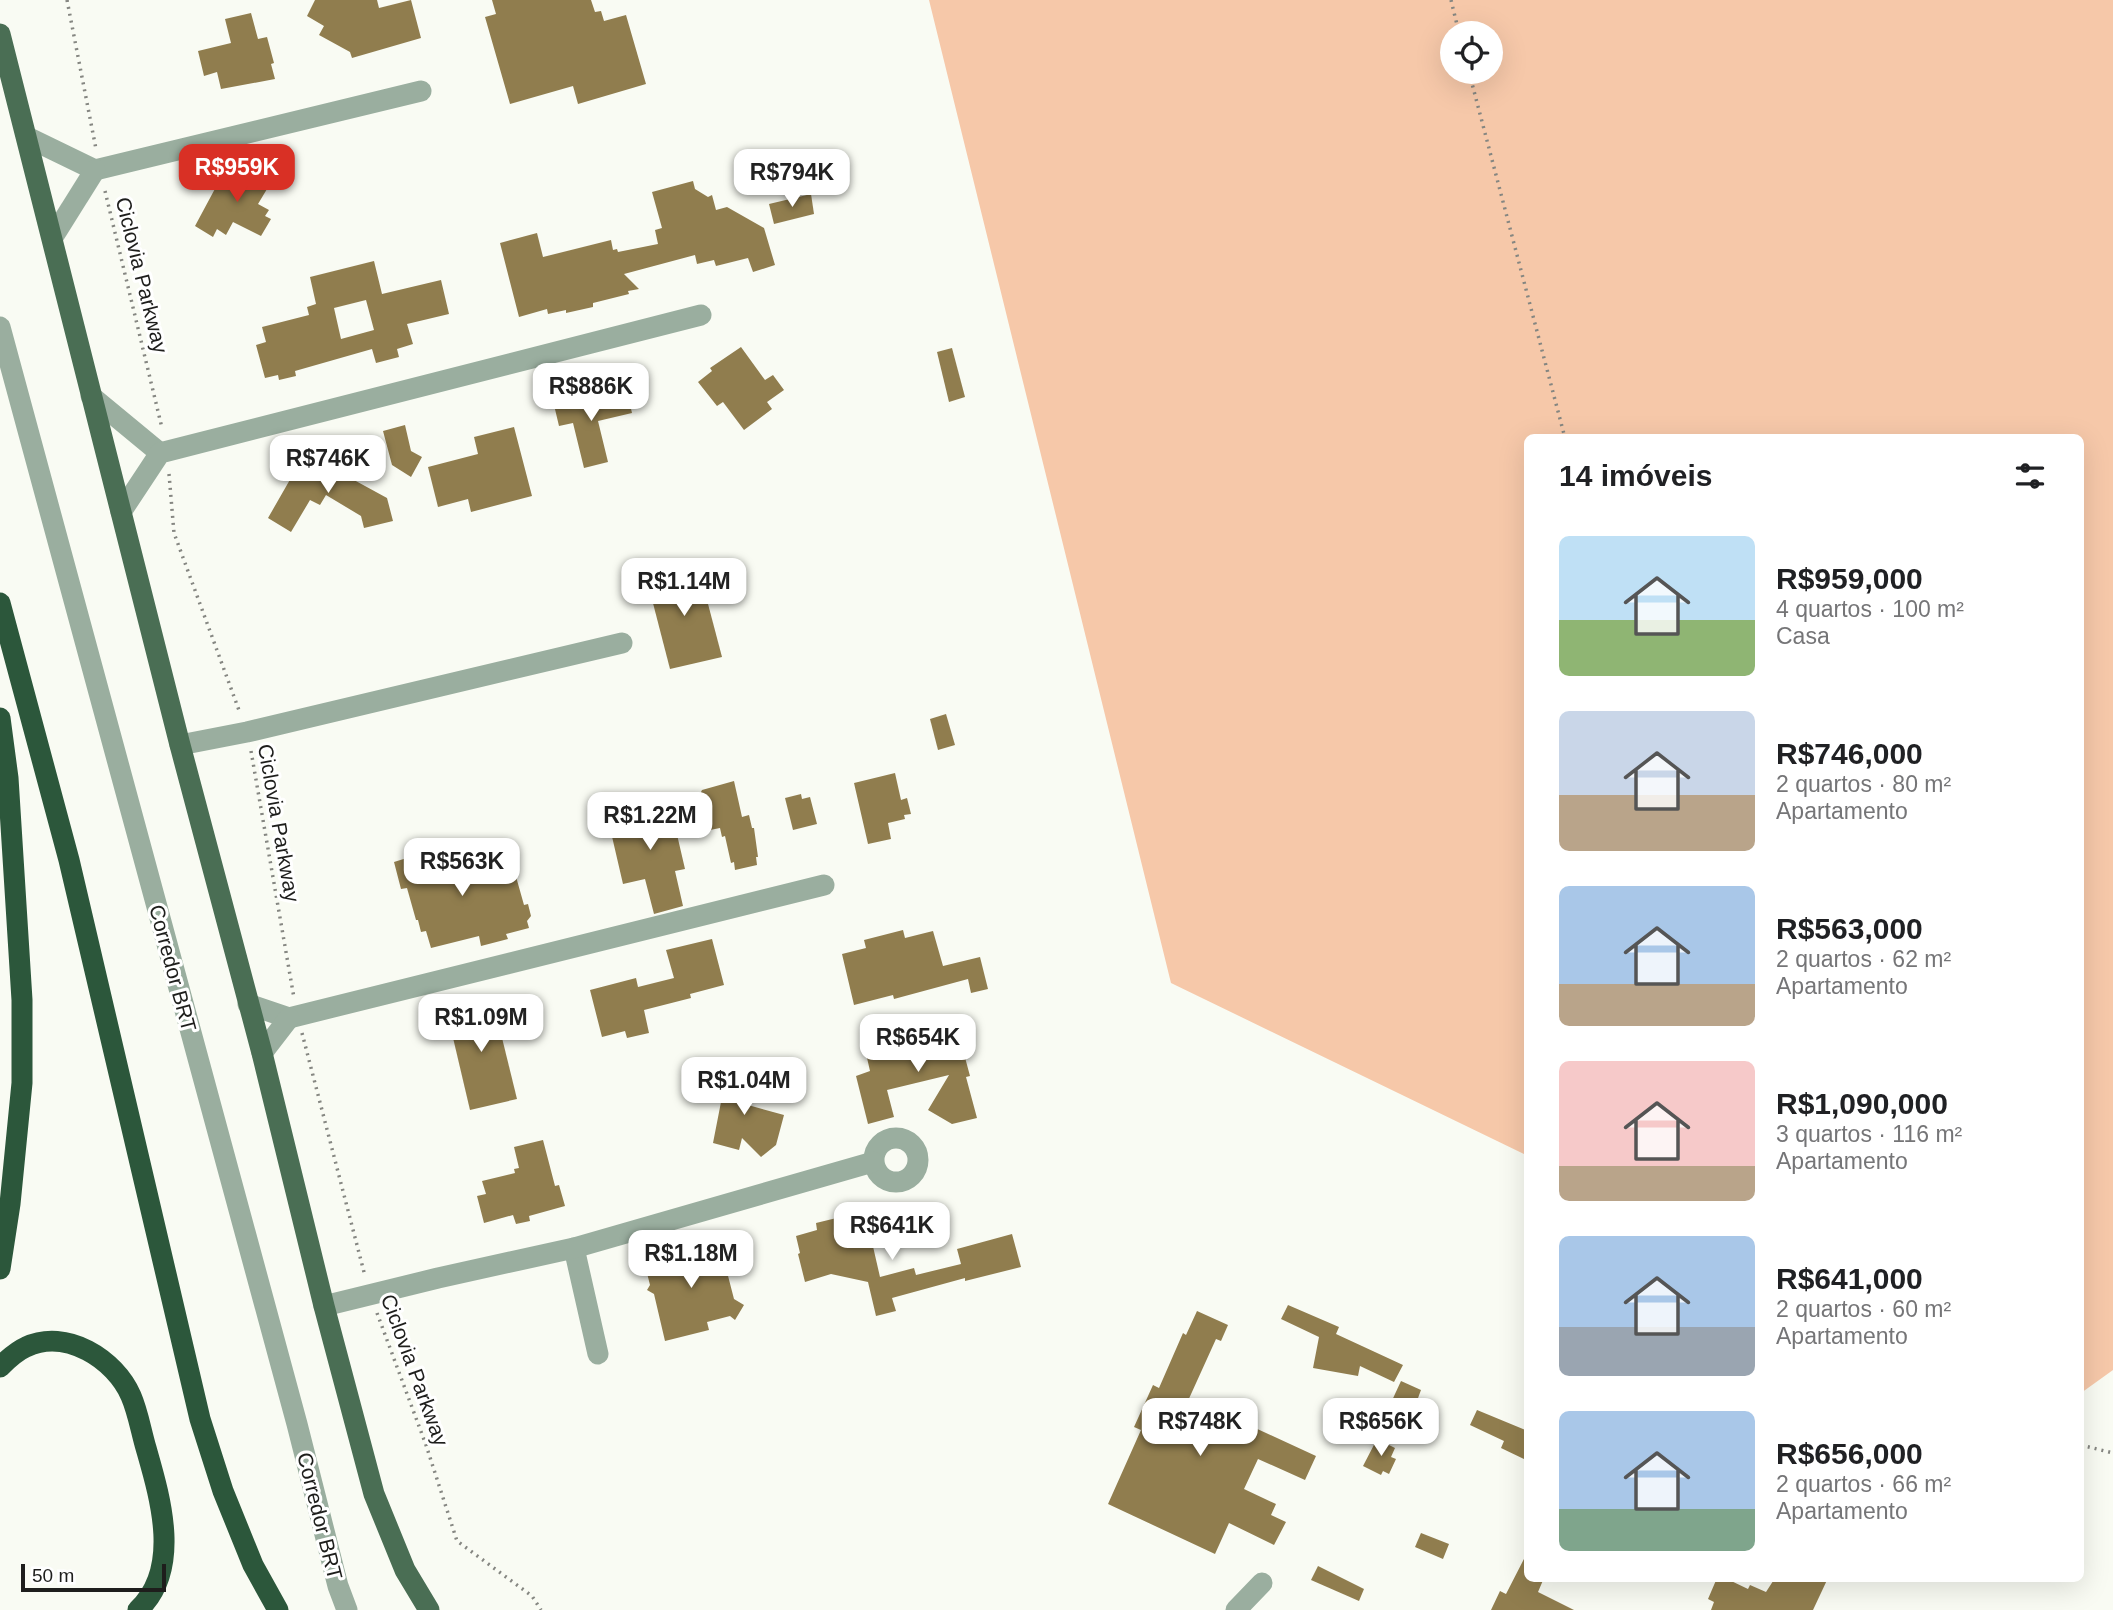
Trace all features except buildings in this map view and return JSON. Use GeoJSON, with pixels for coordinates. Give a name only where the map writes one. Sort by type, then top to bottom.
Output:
{"type":"FeatureCollection","features":[{"type":"Feature","properties":{"kind":"highway"},"geometry":{"type":"LineString","coordinates":[[0,603],[69,860],[200,1419],[223,1491],[253,1565],[278,1610]]}},
{"type":"Feature","properties":{"kind":"highway"},"geometry":{"type":"LineString","coordinates":[[0,718],[16,880],[22,1083],[10,1204],[0,1269]]}},
{"type":"Feature","properties":{"kind":"highway"},"geometry":{"type":"LineString","coordinates":[[0,1367],[26,1347],[52,1341],[71,1345],[106,1360],[130,1395],[155,1477],[163,1519],[163,1565],[147,1602],[138,1610]]}},
{"type":"Feature","properties":{"kind":"main road"},"geometry":{"type":"LineString","coordinates":[[0,34],[374,1494],[404,1570],[429,1610]]}},
{"type":"Feature","properties":{"kind":"street"},"geometry":{"type":"LineString","coordinates":[[27,137],[97,170],[421,90]]}},
{"type":"Feature","properties":{"kind":"street"},"geometry":{"type":"LineString","coordinates":[[53,237],[97,170]]}},
{"type":"Feature","properties":{"kind":"street"},"geometry":{"type":"LineString","coordinates":[[121,512],[164,452],[701,315]]}},
{"type":"Feature","properties":{"kind":"street","name":"Corredor BRT"},"geometry":{"type":"LineString","coordinates":[[0,327],[297,1424],[338,1586],[347,1610]]}},
{"type":"Feature","properties":{"kind":"street"},"geometry":{"type":"LineString","coordinates":[[91,396],[164,452]]}},
{"type":"Feature","properties":{"kind":"street"},"geometry":{"type":"LineString","coordinates":[[180,745],[247,732],[622,643]]}},
{"type":"Feature","properties":{"kind":"street"},"geometry":{"type":"LineString","coordinates":[[248,1004],[293,1017],[824,885]]}},
{"type":"Feature","properties":{"kind":"street"},"geometry":{"type":"LineString","coordinates":[[262,1053],[293,1017]]}},
{"type":"Feature","properties":{"kind":"street"},"geometry":{"type":"LineString","coordinates":[[324,1307],[574,1248],[873,1162]]}},
{"type":"Feature","properties":{"kind":"street"},"geometry":{"type":"LineString","coordinates":[[574,1248],[598,1354]]}},
{"type":"Feature","properties":{"kind":"street"},"geometry":{"type":"LineString","coordinates":[[1236,1610],[1262,1583]]}},
{"type":"Feature","properties":{"kind":"path","name":"Ciclovia Parkway"},"geometry":{"type":"LineString","coordinates":[[66,0],[97,170],[164,452],[174,533],[247,732],[293,1017],[370,1296],[457,1541],[532,1596],[541,1610]]}},
{"type":"Feature","properties":{"kind":"path"},"geometry":{"type":"LineString","coordinates":[[1451,0],[1457,21]]}},
{"type":"Feature","properties":{"kind":"path"},"geometry":{"type":"LineString","coordinates":[[1472,84],[1564,434]]}},
{"type":"Feature","properties":{"kind":"path"},"geometry":{"type":"LineString","coordinates":[[2084,1445],[2113,1453]]}},
{"type":"Feature","properties":{"kind":"shaded area"},"geometry":{"type":"Polygon","coordinates":[[[929,0],[2113,0],[2113,1370],[2084,1391],[2084,434],[1524,434],[1524,1154],[1171,983],[929,0]]]}}]}
